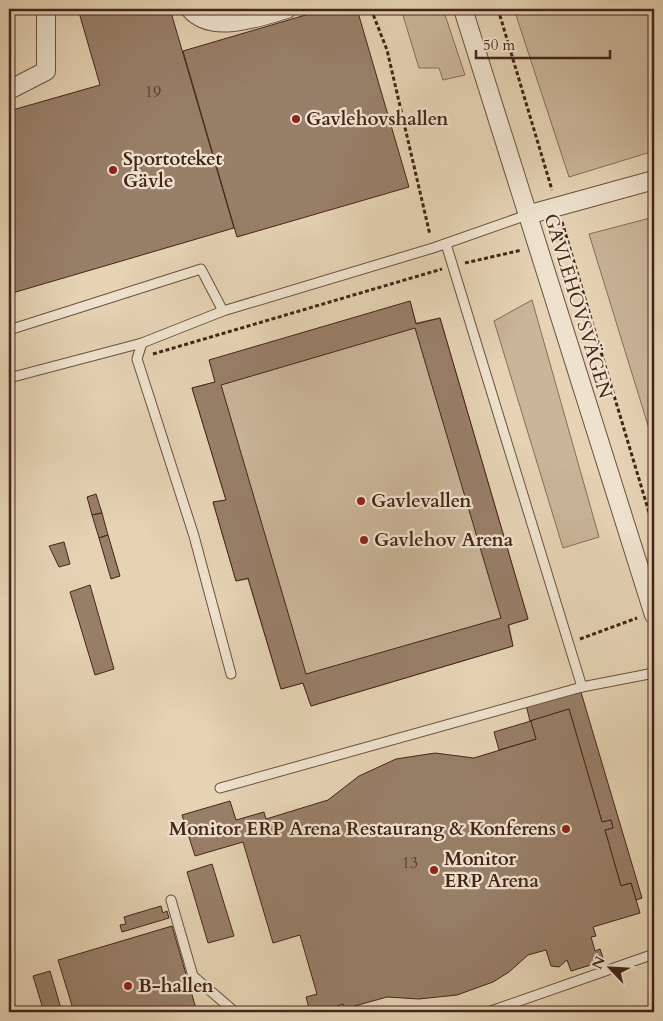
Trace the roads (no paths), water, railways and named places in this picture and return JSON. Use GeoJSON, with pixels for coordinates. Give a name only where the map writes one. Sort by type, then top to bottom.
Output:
{"type":"FeatureCollection","features":[{"type":"Feature","properties":{"kind":"street"},"geometry":{"type":"LineString","coordinates":[[9,90],[46,71],[46,9]]}},
{"type":"Feature","properties":{"kind":"street"},"geometry":{"type":"LineString","coordinates":[[190,9],[196,17],[233,24],[287,9]]}},
{"type":"Feature","properties":{"kind":"street","name":"GAVLEHOVSVÄGEN"},"geometry":{"type":"LineString","coordinates":[[463,9],[654,613]]}},
{"type":"Feature","properties":{"kind":"street"},"geometry":{"type":"LineString","coordinates":[[527,215],[654,180]]}},
{"type":"Feature","properties":{"kind":"lane"},"geometry":{"type":"LineString","coordinates":[[9,378],[142,343],[223,311],[446,244],[527,215]]}},
{"type":"Feature","properties":{"kind":"lane"},"geometry":{"type":"LineString","coordinates":[[446,244],[582,687]]}},
{"type":"Feature","properties":{"kind":"lane"},"geometry":{"type":"LineString","coordinates":[[9,330],[201,269],[223,311]]}},
{"type":"Feature","properties":{"kind":"lane"},"geometry":{"type":"LineString","coordinates":[[142,343],[137,359],[194,536],[231,674]]}},
{"type":"Feature","properties":{"kind":"lane"},"geometry":{"type":"LineString","coordinates":[[220,788],[582,687],[654,673]]}},
{"type":"Feature","properties":{"kind":"lane"},"geometry":{"type":"LineString","coordinates":[[171,900],[193,976],[236,1012]]}},
{"type":"Feature","properties":{"kind":"lane"},"geometry":{"type":"LineString","coordinates":[[488,1012],[654,954]]}},
{"type":"Feature","properties":{"kind":"place","name":"Gavlehovshallen"},"geometry":{"type":"Point","coordinates":[296,119]}},
{"type":"Feature","properties":{"kind":"place","name":"Sportoteket Gävle"},"geometry":{"type":"Point","coordinates":[113,170]}},
{"type":"Feature","properties":{"kind":"place","name":"Gavlevallen"},"geometry":{"type":"Point","coordinates":[361,501]}},
{"type":"Feature","properties":{"kind":"place","name":"Gavlehov Arena"},"geometry":{"type":"Point","coordinates":[364,540]}},
{"type":"Feature","properties":{"kind":"place","name":"Monitor ERP Arena Restaurang & Konferens"},"geometry":{"type":"Point","coordinates":[566,829]}},
{"type":"Feature","properties":{"kind":"place","name":"Monitor ERP Arena"},"geometry":{"type":"Point","coordinates":[434,870]}},
{"type":"Feature","properties":{"kind":"place","name":"B-hallen"},"geometry":{"type":"Point","coordinates":[128,986]}}]}
